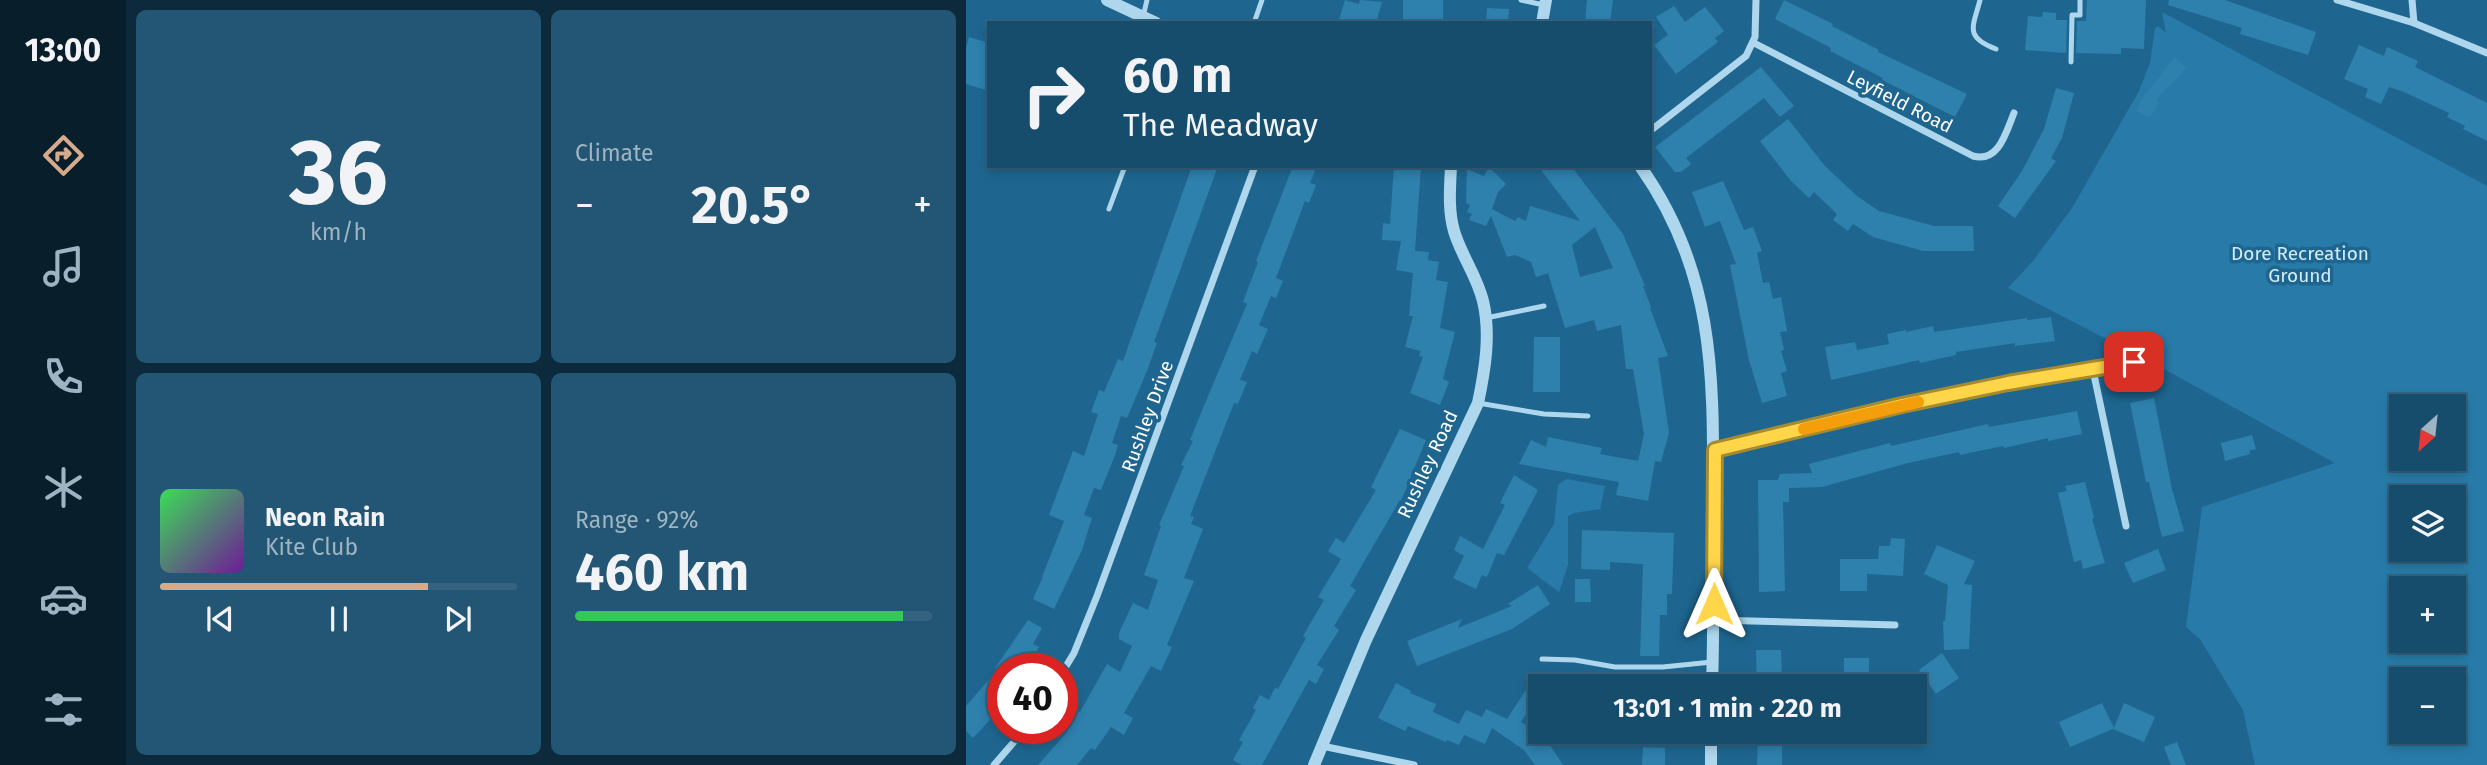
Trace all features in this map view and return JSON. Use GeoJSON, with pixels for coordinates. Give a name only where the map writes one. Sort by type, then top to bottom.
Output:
{"type":"FeatureCollection","features":[{"type":"Feature","properties":{"kind":"street"},"geometry":{"type":"LineString","coordinates":[[1107,0],[1152,21]]}},
{"type":"Feature","properties":{"kind":"street"},"geometry":{"type":"LineString","coordinates":[[1652,129],[1744,59],[1754,43],[1756,0]]}},
{"type":"Feature","properties":{"kind":"street"},"geometry":{"type":"LineString","coordinates":[[2337,0],[2414,23],[2487,53]]}},
{"type":"Feature","properties":{"kind":"street"},"geometry":{"type":"LineString","coordinates":[[2412,0],[2414,23]]}},
{"type":"Feature","properties":{"kind":"street"},"geometry":{"type":"LineString","coordinates":[[1542,21],[1545,2]]}},
{"type":"Feature","properties":{"kind":"street","name":"Leyfield Road"},"geometry":{"type":"LineString","coordinates":[[1754,43],[1982,158],[1991,155],[1998,148],[2014,113]]}},
{"type":"Feature","properties":{"kind":"street","name":"Rushley Drive"},"geometry":{"type":"LineString","coordinates":[[1074,653],[1254,168]]}},
{"type":"Feature","properties":{"kind":"street","name":"Rushley Road"},"geometry":{"type":"LineString","coordinates":[[1314,765],[1366,640],[1478,403],[1485,366],[1486,318],[1476,281],[1453,229],[1450,205],[1451,168]]}},
{"type":"Feature","properties":{"kind":"street"},"geometry":{"type":"LineString","coordinates":[[1641,168],[1672,219],[1698,289],[1712,367],[1715,450],[1712,674]]}},
{"type":"Feature","properties":{"kind":"street"},"geometry":{"type":"LineString","coordinates":[[1715,450],[1902,405],[2008,383],[2134,362]]}},
{"type":"Feature","properties":{"kind":"street"},"geometry":{"type":"LineString","coordinates":[[2093,370],[2126,526]]}},
{"type":"Feature","properties":{"kind":"street"},"geometry":{"type":"LineString","coordinates":[[1714,620],[1895,625]]}},
{"type":"Feature","properties":{"kind":"street"},"geometry":{"type":"LineString","coordinates":[[994,765],[1012,744]]}},
{"type":"Feature","properties":{"kind":"street"},"geometry":{"type":"LineString","coordinates":[[1711,765],[1712,744]]}},
{"type":"Feature","properties":{"kind":"street"},"geometry":{"type":"LineString","coordinates":[[1322,746],[1414,765]]}},
{"type":"Feature","properties":{"kind":"lane"},"geometry":{"type":"LineString","coordinates":[[1143,17],[1147,0]]}},
{"type":"Feature","properties":{"kind":"lane"},"geometry":{"type":"LineString","coordinates":[[1255,21],[1262,0]]}},
{"type":"Feature","properties":{"kind":"lane"},"geometry":{"type":"LineString","coordinates":[[1521,0],[1545,2]]}},
{"type":"Feature","properties":{"kind":"lane"},"geometry":{"type":"LineString","coordinates":[[1980,0],[1973,27],[1974,36],[1981,43],[1996,49]]}},
{"type":"Feature","properties":{"kind":"lane"},"geometry":{"type":"LineString","coordinates":[[2071,62],[2072,15],[2080,15],[2080,0]]}},
{"type":"Feature","properties":{"kind":"lane"},"geometry":{"type":"LineString","coordinates":[[1110,209],[1124,168]]}},
{"type":"Feature","properties":{"kind":"lane"},"geometry":{"type":"LineString","coordinates":[[1486,318],[1544,306]]}},
{"type":"Feature","properties":{"kind":"lane"},"geometry":{"type":"LineString","coordinates":[[1478,403],[1544,414],[1588,415]]}},
{"type":"Feature","properties":{"kind":"lane"},"geometry":{"type":"LineString","coordinates":[[1542,659],[1575,660],[1615,667],[1662,667],[1712,662]]}},
{"type":"Feature","properties":{"kind":"green space","name":"Dore Recreation Ground"},"geometry":{"type":"Polygon","coordinates":[[[2162,12],[2487,186],[2487,765],[2255,765],[2243,710],[2200,639],[2186,627],[2202,507],[2335,463],[2153,363],[2008,288],[2033,261],[2072,208],[2139,91],[2150,63],[2155,28],[2158,26],[2166,33],[2162,12]]]}},
{"type":"Feature","properties":{"kind":"green space"},"geometry":{"type":"Polygon","coordinates":[[[1566,479],[1605,486],[1600,509],[1568,516],[1568,565],[1559,592],[1527,568],[1554,524],[1558,485],[1566,479]]]}},
{"type":"Feature","properties":{"kind":"building"},"geometry":{"type":"Polygon","coordinates":[[[1345,0],[1359,4],[1360,0],[1382,2],[1377,21],[1339,21],[1345,0]]]}},
{"type":"Feature","properties":{"kind":"building"},"geometry":{"type":"Polygon","coordinates":[[[1403,0],[1443,0],[1443,20],[1403,19],[1403,0]]]}},
{"type":"Feature","properties":{"kind":"building"},"geometry":{"type":"Polygon","coordinates":[[[1587,0],[1613,0],[1610,21],[1585,21],[1587,0]]]}},
{"type":"Feature","properties":{"kind":"building"},"geometry":{"type":"Polygon","coordinates":[[[1784,0],[1833,24],[1832,26],[1879,50],[1878,52],[1967,94],[1955,117],[1882,80],[1883,78],[1830,51],[1831,48],[1775,19],[1784,0]]]}},
{"type":"Feature","properties":{"kind":"building"},"geometry":{"type":"Polygon","coordinates":[[[2087,0],[2146,0],[2144,49],[2121,48],[2121,54],[2076,53],[2077,21],[2086,21],[2087,0]]]}},
{"type":"Feature","properties":{"kind":"building"},"geometry":{"type":"Polygon","coordinates":[[[2169,0],[2225,0],[2316,32],[2308,55],[2240,34],[2242,28],[2168,5],[2169,0]]]}},
{"type":"Feature","properties":{"kind":"building"},"geometry":{"type":"Polygon","coordinates":[[[1674,6],[1685,22],[1705,7],[1724,31],[1715,38],[1718,42],[1676,74],[1654,45],[1668,35],[1656,17],[1674,6]]]}},
{"type":"Feature","properties":{"kind":"building"},"geometry":{"type":"Polygon","coordinates":[[[1487,8],[1509,9],[1508,21],[1486,21],[1487,8]]]}},
{"type":"Feature","properties":{"kind":"building"},"geometry":{"type":"Polygon","coordinates":[[[2043,12],[2056,13],[2056,20],[2067,20],[2066,53],[2025,50],[2028,16],[2042,17],[2043,12]]]}},
{"type":"Feature","properties":{"kind":"building"},"geometry":{"type":"Polygon","coordinates":[[[969,37],[987,42],[987,90],[966,84],[966,48],[969,37]]]}},
{"type":"Feature","properties":{"kind":"building"},"geometry":{"type":"Polygon","coordinates":[[[2359,45],[2384,56],[2387,47],[2418,61],[2415,67],[2487,103],[2487,141],[2463,129],[2465,126],[2447,117],[2449,113],[2404,92],[2389,87],[2381,104],[2365,97],[2368,89],[2344,79],[2359,45]]]}},
{"type":"Feature","properties":{"kind":"building"},"geometry":{"type":"Polygon","coordinates":[[[2175,57],[2186,68],[2156,100],[2159,102],[2150,118],[2136,111],[2141,100],[2175,57]]]}},
{"type":"Feature","properties":{"kind":"building"},"geometry":{"type":"Polygon","coordinates":[[[1761,67],[1794,106],[1780,117],[1764,98],[1686,158],[1691,164],[1681,172],[1675,172],[1655,147],[1761,67]]]}},
{"type":"Feature","properties":{"kind":"building"},"geometry":{"type":"Polygon","coordinates":[[[2056,88],[2074,93],[2062,138],[2051,158],[2056,161],[2015,218],[1998,206],[2022,171],[2044,129],[2056,88]]]}},
{"type":"Feature","properties":{"kind":"building"},"geometry":{"type":"Polygon","coordinates":[[[1788,119],[1825,166],[1857,196],[1879,211],[1934,226],[1973,226],[1974,251],[1923,251],[1873,237],[1853,224],[1848,231],[1833,220],[1837,214],[1814,192],[1809,198],[1791,181],[1760,141],[1788,119]]]}},
{"type":"Feature","properties":{"kind":"building"},"geometry":{"type":"Polygon","coordinates":[[[1191,168],[1217,168],[1154,342],[1157,343],[1147,371],[1127,418],[1121,416],[1112,443],[1118,445],[1115,455],[1101,490],[1094,488],[1084,515],[1092,518],[1082,550],[1054,609],[1033,599],[1064,521],[1049,515],[1073,451],[1084,456],[1098,414],[1091,412],[1099,390],[1104,392],[1118,359],[1123,361],[1191,168]]]}},
{"type":"Feature","properties":{"kind":"building"},"geometry":{"type":"Polygon","coordinates":[[[1292,168],[1316,168],[1310,183],[1316,185],[1309,203],[1305,201],[1276,278],[1283,281],[1276,298],[1271,296],[1259,325],[1268,329],[1257,354],[1252,351],[1240,380],[1247,382],[1238,404],[1234,403],[1190,516],[1194,517],[1191,524],[1203,529],[1184,578],[1194,581],[1167,645],[1172,647],[1161,671],[1151,666],[1124,713],[1133,718],[1124,735],[1111,727],[1095,750],[1091,748],[1077,765],[1038,765],[1057,744],[1078,744],[1078,711],[1080,712],[1107,664],[1120,672],[1132,646],[1119,639],[1119,633],[1133,603],[1148,610],[1158,580],[1144,575],[1161,526],[1159,525],[1184,466],[1181,465],[1193,441],[1190,440],[1247,304],[1243,302],[1258,262],[1256,261],[1292,168]]]}},
{"type":"Feature","properties":{"kind":"building"},"geometry":{"type":"Polygon","coordinates":[[[1394,168],[1421,168],[1415,251],[1429,252],[1428,260],[1439,262],[1436,280],[1448,282],[1440,328],[1455,332],[1443,379],[1449,382],[1440,405],[1410,393],[1423,357],[1419,356],[1421,351],[1405,347],[1413,316],[1409,316],[1413,273],[1396,270],[1401,241],[1382,240],[1383,223],[1390,224],[1394,168]]]}},
{"type":"Feature","properties":{"kind":"building"},"geometry":{"type":"Polygon","coordinates":[[[1490,168],[1506,184],[1498,192],[1492,209],[1515,221],[1518,217],[1526,221],[1530,206],[1580,221],[1540,168],[1573,168],[1623,234],[1645,286],[1650,308],[1668,356],[1658,358],[1669,433],[1661,462],[1655,461],[1648,501],[1616,495],[1619,482],[1519,464],[1531,440],[1546,447],[1548,437],[1602,448],[1600,454],[1638,461],[1644,434],[1633,369],[1626,369],[1621,325],[1597,331],[1594,320],[1565,328],[1548,273],[1536,277],[1531,262],[1515,255],[1507,257],[1491,216],[1486,226],[1469,220],[1472,214],[1467,212],[1470,205],[1466,203],[1467,169],[1484,176],[1490,168]],[[1595,227],[1572,245],[1580,277],[1613,268],[1595,227]]]}},
{"type":"Feature","properties":{"kind":"building"},"geometry":{"type":"Polygon","coordinates":[[[1723,181],[1744,230],[1753,227],[1762,251],[1757,253],[1763,283],[1769,282],[1773,299],[1781,297],[1787,331],[1780,332],[1784,350],[1781,351],[1787,371],[1781,373],[1787,396],[1762,403],[1749,360],[1730,265],[1736,264],[1720,221],[1705,227],[1692,192],[1723,181]]]}},
{"type":"Feature","properties":{"kind":"building"},"geometry":{"type":"Polygon","coordinates":[[[2051,317],[2055,341],[2015,346],[2015,343],[1956,352],[1956,355],[1920,363],[1919,360],[1831,380],[1825,347],[1855,342],[1857,350],[1889,344],[1887,334],[1906,330],[1933,326],[1934,332],[2051,317]]]}},
{"type":"Feature","properties":{"kind":"building"},"geometry":{"type":"Polygon","coordinates":[[[1534,337],[1560,337],[1560,392],[1533,392],[1534,337]]]}},
{"type":"Feature","properties":{"kind":"building"},"geometry":{"type":"Polygon","coordinates":[[[2154,398],[2172,489],[2184,531],[2162,537],[2149,482],[2146,482],[2130,403],[2154,398]]]}},
{"type":"Feature","properties":{"kind":"building"},"geometry":{"type":"Polygon","coordinates":[[[2077,411],[2082,434],[1960,455],[1959,452],[1822,487],[1789,488],[1789,502],[1783,502],[1785,591],[1759,592],[1758,480],[1778,480],[1780,474],[1812,473],[1809,464],[1890,443],[1891,446],[1988,424],[1989,427],[2077,411]]]}},
{"type":"Feature","properties":{"kind":"building"},"geometry":{"type":"Polygon","coordinates":[[[1400,429],[1426,440],[1401,501],[1350,586],[1356,590],[1334,626],[1339,630],[1317,665],[1324,669],[1316,684],[1309,680],[1262,765],[1242,765],[1233,760],[1243,742],[1239,740],[1256,710],[1253,708],[1260,695],[1269,700],[1275,688],[1278,689],[1306,638],[1303,636],[1324,600],[1318,597],[1341,559],[1328,551],[1336,538],[1344,543],[1376,490],[1371,487],[1400,429]]]}},
{"type":"Feature","properties":{"kind":"building"},"geometry":{"type":"Polygon","coordinates":[[[2252,435],[2256,449],[2249,451],[2250,454],[2225,461],[2221,443],[2252,435]]]}},
{"type":"Feature","properties":{"kind":"building"},"geometry":{"type":"Polygon","coordinates":[[[1514,475],[1538,490],[1504,555],[1497,553],[1487,577],[1482,575],[1476,589],[1453,578],[1464,556],[1454,550],[1460,536],[1483,549],[1505,505],[1500,503],[1514,475]]]}},
{"type":"Feature","properties":{"kind":"building"},"geometry":{"type":"Polygon","coordinates":[[[2085,482],[2105,563],[2083,569],[2081,560],[2074,562],[2058,493],[2067,491],[2065,486],[2085,482]]]}},
{"type":"Feature","properties":{"kind":"building"},"geometry":{"type":"Polygon","coordinates":[[[1582,530],[1674,533],[1672,594],[1667,594],[1667,615],[1660,615],[1659,656],[1640,656],[1643,564],[1610,562],[1610,570],[1581,569],[1582,530]]]}},
{"type":"Feature","properties":{"kind":"building"},"geometry":{"type":"Polygon","coordinates":[[[1891,538],[1905,539],[1903,576],[1867,574],[1867,591],[1840,591],[1840,559],[1878,559],[1879,546],[1890,546],[1891,538]]]}},
{"type":"Feature","properties":{"kind":"building"},"geometry":{"type":"Polygon","coordinates":[[[1937,545],[1975,561],[1964,584],[1972,585],[1969,649],[1944,650],[1943,621],[1948,585],[1924,574],[1937,545]]]}},
{"type":"Feature","properties":{"kind":"building"},"geometry":{"type":"Polygon","coordinates":[[[2158,549],[2166,570],[2133,583],[2124,563],[2158,549]]]}},
{"type":"Feature","properties":{"kind":"building"},"geometry":{"type":"Polygon","coordinates":[[[1575,579],[1590,579],[1591,602],[1575,602],[1575,579]]]}},
{"type":"Feature","properties":{"kind":"building"},"geometry":{"type":"Polygon","coordinates":[[[1538,585],[1550,604],[1512,629],[1417,666],[1407,641],[1462,619],[1458,628],[1512,606],[1508,604],[1538,585]]]}},
{"type":"Feature","properties":{"kind":"building"},"geometry":{"type":"Polygon","coordinates":[[[1028,620],[1042,628],[1033,644],[1039,647],[1036,653],[1005,653],[1028,620]]]}},
{"type":"Feature","properties":{"kind":"building"},"geometry":{"type":"Polygon","coordinates":[[[1756,650],[1781,650],[1782,674],[1757,674],[1756,650]]]}},
{"type":"Feature","properties":{"kind":"building"},"geometry":{"type":"Polygon","coordinates":[[[1942,653],[1959,678],[1936,694],[1927,681],[1927,674],[1922,674],[1919,670],[1942,653]]]}},
{"type":"Feature","properties":{"kind":"building"},"geometry":{"type":"Polygon","coordinates":[[[1844,658],[1869,658],[1869,674],[1844,674],[1844,658]]]}},
{"type":"Feature","properties":{"kind":"building"},"geometry":{"type":"Polygon","coordinates":[[[987,682],[987,723],[973,738],[966,731],[966,706],[987,682]]]}},
{"type":"Feature","properties":{"kind":"building"},"geometry":{"type":"Polygon","coordinates":[[[1396,683],[1411,691],[1410,693],[1436,704],[1433,712],[1459,724],[1466,710],[1482,717],[1486,709],[1507,719],[1528,687],[1528,711],[1521,722],[1528,726],[1528,744],[1549,744],[1563,765],[1535,765],[1524,750],[1492,728],[1485,744],[1464,735],[1459,745],[1408,726],[1405,731],[1378,718],[1396,683]]]}},
{"type":"Feature","properties":{"kind":"building"},"geometry":{"type":"Polygon","coordinates":[[[2102,703],[2114,728],[2124,703],[2155,717],[2144,742],[2113,729],[2070,747],[2059,722],[2102,703]]]}},
{"type":"Feature","properties":{"kind":"building"},"geometry":{"type":"Polygon","coordinates":[[[2177,742],[2186,765],[2171,765],[2164,747],[2177,742]]]}},
{"type":"Feature","properties":{"kind":"building"},"geometry":{"type":"Polygon","coordinates":[[[1758,744],[1782,744],[1782,765],[1757,765],[1758,744]]]}},
{"type":"Feature","properties":{"kind":"building"},"geometry":{"type":"Polygon","coordinates":[[[1643,747],[1665,748],[1665,765],[1642,765],[1643,747]]]}},
{"type":"Feature","properties":{"kind":"slow traffic"},"geometry":{"type":"LineString","coordinates":[[1804,429],[1918,402]]}},
{"type":"Feature","properties":{"kind":"route"},"geometry":{"type":"LineString","coordinates":[[1714,604],[1715,450],[1902,405],[2008,383],[2134,362]]}}]}
